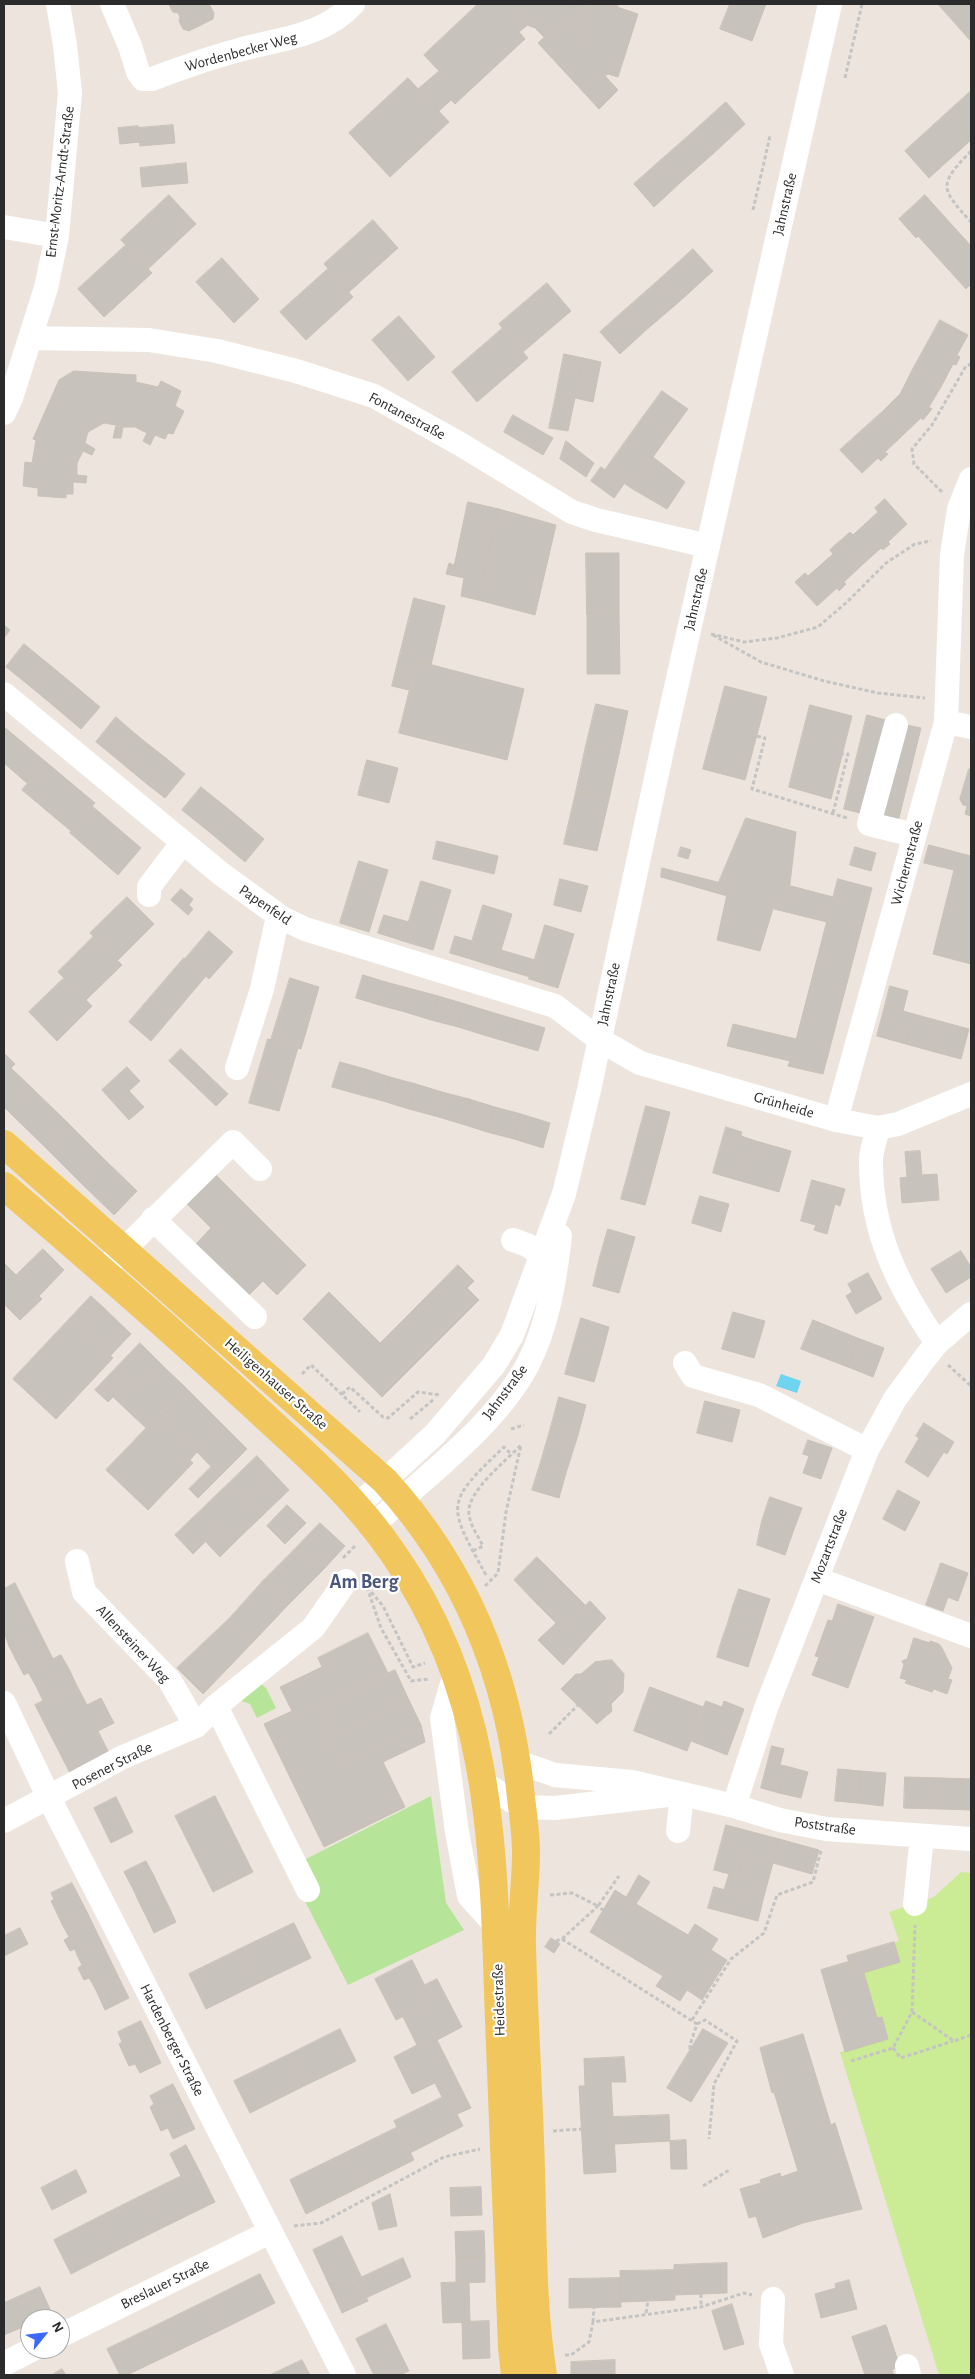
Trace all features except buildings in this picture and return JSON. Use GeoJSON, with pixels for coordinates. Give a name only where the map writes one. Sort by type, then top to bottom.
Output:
{"type":"FeatureCollection","features":[{"type":"Feature","properties":{"kind":"main road","name":"Heiligenhauser Straße"},"geometry":{"type":"LineString","coordinates":[[4,1144],[392,1490],[459,1586],[479,1625],[496,1667]]}},
{"type":"Feature","properties":{"kind":"main road","name":"Heiligenhauser Straße"},"geometry":{"type":"LineString","coordinates":[[4,1186],[175,1332],[331,1478],[365,1516],[410,1578],[439,1633]]}},
{"type":"Feature","properties":{"kind":"main road","name":"Heidestraße"},"geometry":{"type":"LineString","coordinates":[[439,1633],[475,1734],[492,1843],[497,1927],[510,2300],[515,2375]]}},
{"type":"Feature","properties":{"kind":"main road","name":"Heidestraße"},"geometry":{"type":"LineString","coordinates":[[496,1667],[518,1762],[526,1852],[522,1944],[538,2345],[551,2365]]}},
{"type":"Feature","properties":{"kind":"street","name":"Ernst-Moritz-Arndt-Straße"},"geometry":{"type":"LineString","coordinates":[[4,413],[11,398],[46,288],[56,236],[70,93],[66,45],[58,4]]}},
{"type":"Feature","properties":{"kind":"street","name":"Wordenbecker Weg"},"geometry":{"type":"LineString","coordinates":[[112,4],[130,46],[138,72],[144,79],[152,79],[232,51],[305,35],[329,24],[353,4]]}},
{"type":"Feature","properties":{"kind":"street","name":"Jahnstraße"},"geometry":{"type":"LineString","coordinates":[[392,1490],[435,1434],[494,1365],[512,1335],[564,1194],[600,1040],[708,546],[830,4]]}},
{"type":"Feature","properties":{"kind":"street"},"geometry":{"type":"LineString","coordinates":[[4,227],[56,236]]}},
{"type":"Feature","properties":{"kind":"street","name":"Fontanestraße"},"geometry":{"type":"LineString","coordinates":[[30,338],[149,340],[217,351],[296,371],[374,396],[572,512],[596,520],[708,546]]}},
{"type":"Feature","properties":{"kind":"street","name":"Wichernstraße"},"geometry":{"type":"LineString","coordinates":[[836,1120],[946,722],[962,604],[952,555],[959,509],[971,479]]}},
{"type":"Feature","properties":{"kind":"street","name":"Papenfeld"},"geometry":{"type":"LineString","coordinates":[[4,694],[228,879],[278,916],[305,929],[555,1006],[600,1040]]}},
{"type":"Feature","properties":{"kind":"street"},"geometry":{"type":"LineString","coordinates":[[946,722],[971,727]]}},
{"type":"Feature","properties":{"kind":"street"},"geometry":{"type":"LineString","coordinates":[[896,725],[869,824],[914,835]]}},
{"type":"Feature","properties":{"kind":"street"},"geometry":{"type":"LineString","coordinates":[[149,895],[149,887],[183,842]]}},
{"type":"Feature","properties":{"kind":"street"},"geometry":{"type":"LineString","coordinates":[[236,1068],[262,989],[278,916]]}},
{"type":"Feature","properties":{"kind":"street","name":"Grünheide"},"geometry":{"type":"LineString","coordinates":[[600,1040],[640,1063],[836,1120],[878,1128],[898,1124],[971,1094]]}},
{"type":"Feature","properties":{"kind":"street"},"geometry":{"type":"LineString","coordinates":[[878,1128],[871,1156],[875,1207],[886,1255],[908,1300],[937,1343]]}},
{"type":"Feature","properties":{"kind":"street"},"geometry":{"type":"LineString","coordinates":[[102,1270],[233,1142],[260,1169]]}},
{"type":"Feature","properties":{"kind":"street","name":"Jahnstraße"},"geometry":{"type":"LineString","coordinates":[[392,1490],[423,1482],[452,1455],[498,1405],[527,1365],[547,1313],[556,1273],[564,1194]]}},
{"type":"Feature","properties":{"kind":"street"},"geometry":{"type":"LineString","coordinates":[[153,1219],[255,1316]]}},
{"type":"Feature","properties":{"kind":"street"},"geometry":{"type":"LineString","coordinates":[[513,1240],[527,1245],[543,1255]]}},
{"type":"Feature","properties":{"kind":"street","name":"Mozartstraße"},"geometry":{"type":"LineString","coordinates":[[734,1806],[766,1708],[867,1450],[895,1400],[937,1343],[971,1314]]}},
{"type":"Feature","properties":{"kind":"street"},"geometry":{"type":"LineString","coordinates":[[685,1363],[693,1376],[759,1395],[867,1450]]}},
{"type":"Feature","properties":{"kind":"street"},"geometry":{"type":"LineString","coordinates":[[365,1516],[392,1490]]}},
{"type":"Feature","properties":{"kind":"street","name":"Allensteiner Weg"},"geometry":{"type":"LineString","coordinates":[[77,1561],[84,1592],[170,1682],[196,1726]]}},
{"type":"Feature","properties":{"kind":"street","name":"Posener Straße"},"geometry":{"type":"LineString","coordinates":[[4,1822],[123,1757],[196,1726],[216,1706],[313,1628],[349,1572]]}},
{"type":"Feature","properties":{"kind":"street"},"geometry":{"type":"LineString","coordinates":[[817,1579],[971,1636]]}},
{"type":"Feature","properties":{"kind":"street"},"geometry":{"type":"LineString","coordinates":[[455,1674],[442,1718],[458,1838],[469,1896],[497,1927]]}},
{"type":"Feature","properties":{"kind":"street","name":"Hardenberger Straße"},"geometry":{"type":"LineString","coordinates":[[4,1703],[49,1798],[344,2375]]}},
{"type":"Feature","properties":{"kind":"street"},"geometry":{"type":"LineString","coordinates":[[216,1706],[308,1890]]}},
{"type":"Feature","properties":{"kind":"street","name":"Poststraße"},"geometry":{"type":"LineString","coordinates":[[518,1762],[555,1775],[632,1782],[734,1806],[780,1820],[826,1828],[971,1839]]}},
{"type":"Feature","properties":{"kind":"street"},"geometry":{"type":"LineString","coordinates":[[484,1783],[522,1806]]}},
{"type":"Feature","properties":{"kind":"street"},"geometry":{"type":"LineString","coordinates":[[678,1831],[682,1794]]}},
{"type":"Feature","properties":{"kind":"street","name":"Poststraße"},"geometry":{"type":"LineString","coordinates":[[522,1806],[555,1808],[682,1794]]}},
{"type":"Feature","properties":{"kind":"street"},"geometry":{"type":"LineString","coordinates":[[915,1904],[922,1836]]}},
{"type":"Feature","properties":{"kind":"street","name":"Breslauer Straße"},"geometry":{"type":"LineString","coordinates":[[70,2331],[271,2234]]}},
{"type":"Feature","properties":{"kind":"street"},"geometry":{"type":"LineString","coordinates":[[773,2299],[772,2344],[782,2375]]}},
{"type":"Feature","properties":{"kind":"street"},"geometry":{"type":"LineString","coordinates":[[4,2364],[20,2356]]}},
{"type":"Feature","properties":{"kind":"path"},"geometry":{"type":"LineString","coordinates":[[845,78],[862,4]]}},
{"type":"Feature","properties":{"kind":"path"},"geometry":{"type":"LineString","coordinates":[[753,210],[770,136]]}},
{"type":"Feature","properties":{"kind":"path"},"geometry":{"type":"LineString","coordinates":[[971,151],[951,172],[946,182],[946,190],[952,201],[971,222]]}},
{"type":"Feature","properties":{"kind":"path"},"geometry":{"type":"LineString","coordinates":[[946,496],[914,464],[912,449],[932,425],[966,366],[971,364]]}},
{"type":"Feature","properties":{"kind":"path"},"geometry":{"type":"LineString","coordinates":[[929,698],[878,693],[824,681],[761,662],[710,634],[744,642],[777,638],[818,627],[847,602],[886,563],[915,544],[937,540]]}},
{"type":"Feature","properties":{"kind":"path"},"geometry":{"type":"LineString","coordinates":[[757,736],[765,738],[752,789],[869,824]]}},
{"type":"Feature","properties":{"kind":"path"},"geometry":{"type":"LineString","coordinates":[[833,813],[848,754],[842,754]]}},
{"type":"Feature","properties":{"kind":"path"},"geometry":{"type":"LineString","coordinates":[[937,1343],[948,1365],[971,1386]]}},
{"type":"Feature","properties":{"kind":"path"},"geometry":{"type":"LineString","coordinates":[[302,1374],[311,1365],[360,1412]]}},
{"type":"Feature","properties":{"kind":"path"},"geometry":{"type":"LineString","coordinates":[[342,1394],[350,1387],[382,1417],[388,1418],[418,1392],[448,1396]]}},
{"type":"Feature","properties":{"kind":"path"},"geometry":{"type":"LineString","coordinates":[[410,1419],[429,1401]]}},
{"type":"Feature","properties":{"kind":"path"},"geometry":{"type":"LineString","coordinates":[[473,1551],[483,1546],[469,1516],[470,1501],[477,1490],[521,1445],[506,1512],[498,1573],[490,1583],[479,1589]]}},
{"type":"Feature","properties":{"kind":"path"},"geometry":{"type":"LineString","coordinates":[[486,1575],[457,1520],[456,1505],[460,1494],[504,1447],[512,1455]]}},
{"type":"Feature","properties":{"kind":"path"},"geometry":{"type":"LineString","coordinates":[[347,1555],[349,1572]]}},
{"type":"Feature","properties":{"kind":"path"},"geometry":{"type":"LineString","coordinates":[[424,1655],[427,1662],[413,1667],[383,1606],[366,1586],[381,1628],[411,1681],[430,1680],[428,1675]]}},
{"type":"Feature","properties":{"kind":"path"},"geometry":{"type":"LineString","coordinates":[[549,1734],[578,1705]]}},
{"type":"Feature","properties":{"kind":"path"},"geometry":{"type":"LineString","coordinates":[[692,2020],[730,1959],[764,1933],[777,1895],[813,1882],[822,1845]]}},
{"type":"Feature","properties":{"kind":"path"},"geometry":{"type":"LineString","coordinates":[[556,1941],[562,1939],[598,1906],[619,1876]]}},
{"type":"Feature","properties":{"kind":"path"},"geometry":{"type":"LineString","coordinates":[[550,1895],[572,1893],[598,1906],[609,1915]]}},
{"type":"Feature","properties":{"kind":"path"},"geometry":{"type":"LineString","coordinates":[[851,2061],[893,2048],[912,2012],[915,1904]]}},
{"type":"Feature","properties":{"kind":"path"},"geometry":{"type":"LineString","coordinates":[[562,1939],[697,2024]]}},
{"type":"Feature","properties":{"kind":"path"},"geometry":{"type":"LineString","coordinates":[[912,2012],[954,2040]]}},
{"type":"Feature","properties":{"kind":"path"},"geometry":{"type":"LineString","coordinates":[[690,2050],[697,2024],[705,2020],[737,2041],[714,2084],[709,2139]]}},
{"type":"Feature","properties":{"kind":"path"},"geometry":{"type":"LineString","coordinates":[[893,2048],[901,2058],[971,2035]]}},
{"type":"Feature","properties":{"kind":"path"},"geometry":{"type":"LineString","coordinates":[[550,2131],[582,2129]]}},
{"type":"Feature","properties":{"kind":"path"},"geometry":{"type":"LineString","coordinates":[[271,2234],[287,2227],[321,2223],[444,2157],[481,2148]]}},
{"type":"Feature","properties":{"kind":"path"},"geometry":{"type":"LineString","coordinates":[[703,2186],[732,2169]]}},
{"type":"Feature","properties":{"kind":"path"},"geometry":{"type":"LineString","coordinates":[[593,2322],[646,2313],[702,2307],[744,2293],[773,2299]]}},
{"type":"Feature","properties":{"kind":"path"},"geometry":{"type":"LineString","coordinates":[[701,2294],[702,2307]]}},
{"type":"Feature","properties":{"kind":"path"},"geometry":{"type":"LineString","coordinates":[[646,2313],[648,2301]]}},
{"type":"Feature","properties":{"kind":"path"},"geometry":{"type":"LineString","coordinates":[[551,2365],[589,2342],[594,2307]]}},
{"type":"Feature","properties":{"kind":"green space"},"geometry":{"type":"Polygon","coordinates":[[[258,1681],[266,1688],[276,1708],[257,1718],[250,1704],[239,1700],[258,1681]]]}},
{"type":"Feature","properties":{"kind":"green space"},"geometry":{"type":"Polygon","coordinates":[[[431,1796],[446,1903],[464,1930],[348,1985],[288,1868],[431,1796]]]}},
{"type":"Feature","properties":{"kind":"green space"},"geometry":{"type":"Polygon","coordinates":[[[961,1872],[971,1873],[971,2375],[939,2375],[840,2052],[845,2051],[821,1970],[848,1962],[847,1956],[899,1941],[889,1912],[934,1897],[961,1872]]]}},
{"type":"Feature","properties":{"kind":"water"},"geometry":{"type":"Polygon","coordinates":[[[781,1374],[801,1381],[797,1393],[776,1386],[781,1374]]]}},
{"type":"Feature","properties":{"kind":"district","name":"Am Berg"},"geometry":{"type":"Point","coordinates":[364,1582]}}]}
